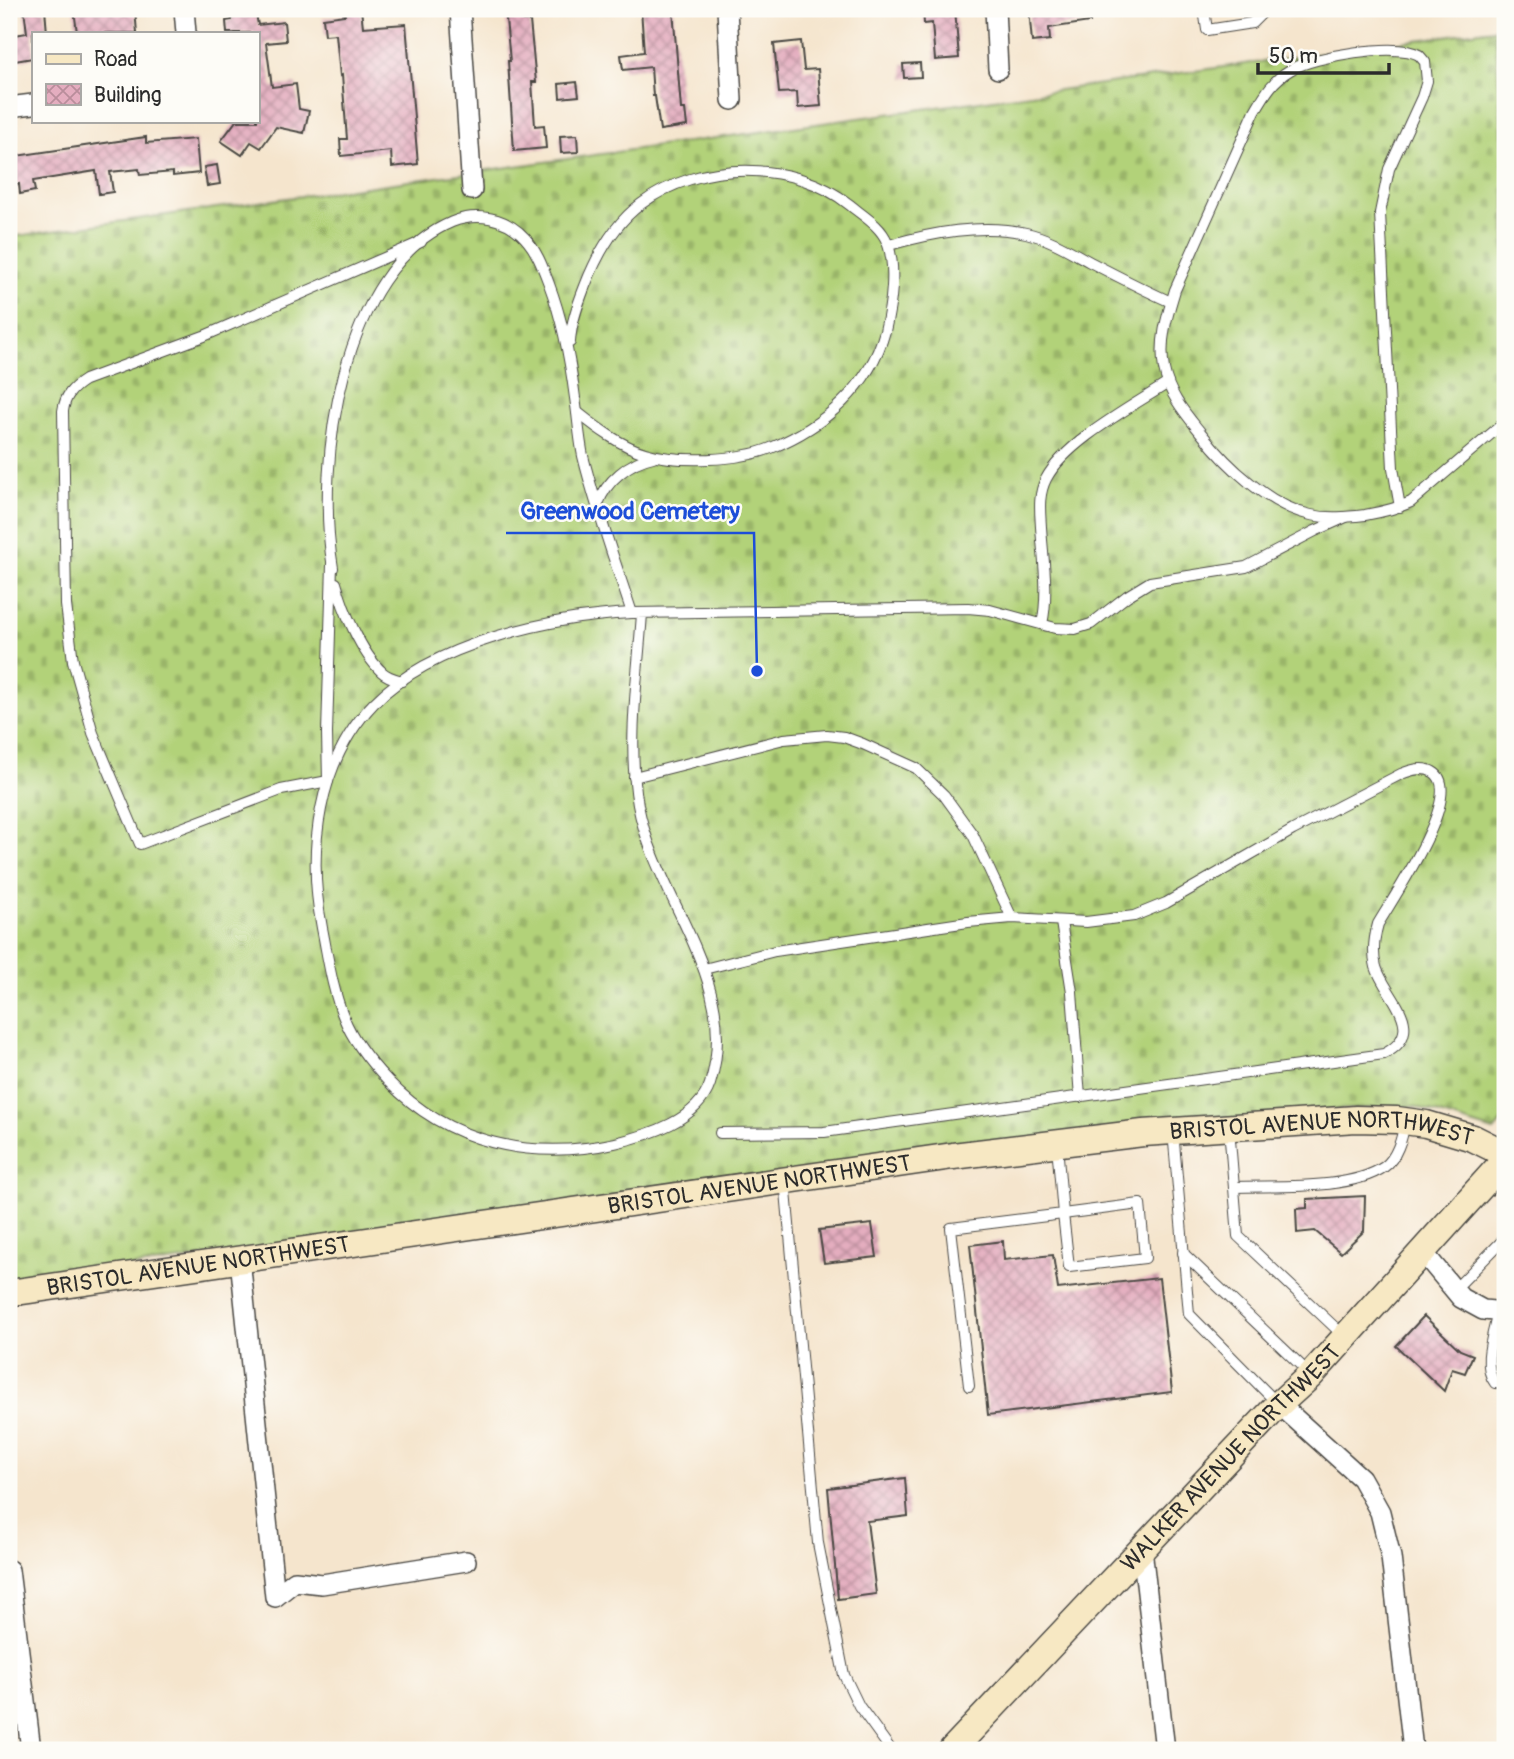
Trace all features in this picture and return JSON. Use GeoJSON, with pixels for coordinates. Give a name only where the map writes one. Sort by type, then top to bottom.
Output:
{"type":"FeatureCollection","features":[{"type":"Feature","properties":{"kind":"street"},"geometry":{"type":"LineString","coordinates":[[184,9],[186,32]]}},
{"type":"Feature","properties":{"kind":"street"},"geometry":{"type":"LineString","coordinates":[[460,9],[472,190]]}},
{"type":"Feature","properties":{"kind":"street"},"geometry":{"type":"LineString","coordinates":[[727,9],[732,100]]}},
{"type":"Feature","properties":{"kind":"street"},"geometry":{"type":"LineString","coordinates":[[995,9],[999,69]]}},
{"type":"Feature","properties":{"kind":"street"},"geometry":{"type":"LineString","coordinates":[[9,107],[32,104]]}},
{"type":"Feature","properties":{"kind":"street","name":"BRISTOL AVENUE NORTHWEST"},"geometry":{"type":"LineString","coordinates":[[9,1293],[785,1180],[1173,1130],[1356,1119],[1404,1121],[1426,1124],[1473,1138],[1505,1154]]}},
{"type":"Feature","properties":{"kind":"street","name":"WALKER AVENUE NORTHWEST"},"geometry":{"type":"LineString","coordinates":[[952,1750],[1279,1405],[1311,1375],[1505,1160]]}},
{"type":"Feature","properties":{"kind":"street"},"geometry":{"type":"LineString","coordinates":[[1422,1251],[1461,1298],[1483,1310],[1502,1312]]}},
{"type":"Feature","properties":{"kind":"street"},"geometry":{"type":"LineString","coordinates":[[240,1259],[275,1597],[295,1581],[322,1584],[466,1561]]}},
{"type":"Feature","properties":{"kind":"street"},"geometry":{"type":"LineString","coordinates":[[1279,1405],[1361,1478],[1380,1512],[1391,1557],[1413,1750]]}},
{"type":"Feature","properties":{"kind":"street"},"geometry":{"type":"LineString","coordinates":[[1142,1549],[1165,1750]]}},
{"type":"Feature","properties":{"kind":"street"},"geometry":{"type":"LineString","coordinates":[[9,1570],[31,1750]]}},
{"type":"Feature","properties":{"kind":"lane"},"geometry":{"type":"LineString","coordinates":[[1204,9],[1207,30],[1252,23],[1266,9]]}},
{"type":"Feature","properties":{"kind":"lane"},"geometry":{"type":"LineString","coordinates":[[1400,507],[1393,468],[1380,214],[1389,169],[1422,97],[1427,81],[1427,68],[1423,58],[1415,52],[1402,49],[1324,58],[1292,69],[1270,86],[1255,111],[1171,302],[1163,337],[1163,358],[1168,383],[1182,409],[1211,445],[1246,480],[1302,513],[1323,517],[1346,517],[1387,511],[1400,507],[1411,502],[1505,422]]}},
{"type":"Feature","properties":{"kind":"lane"},"geometry":{"type":"LineString","coordinates":[[571,370],[571,335],[574,322],[582,293],[601,251],[623,220],[642,203],[688,180],[713,174],[751,171],[779,174],[808,182],[829,190],[845,201],[883,233],[889,245],[891,290],[882,341],[869,369],[839,406],[796,437],[765,450],[712,458],[659,456],[633,448],[577,412]]}},
{"type":"Feature","properties":{"kind":"lane"},"geometry":{"type":"LineString","coordinates":[[328,781],[281,790],[140,844],[93,733],[72,661],[65,585],[64,402],[72,389],[85,380],[204,336],[421,242],[448,224],[469,218],[489,217],[517,230],[533,247],[559,313],[584,456],[598,505],[637,613],[634,777],[647,841],[665,887],[704,969],[715,1014],[713,1068],[704,1097],[684,1116],[658,1129],[621,1142],[558,1151],[537,1151],[499,1145],[455,1130],[423,1112],[396,1090],[371,1062],[345,1022],[330,972],[315,881],[320,812],[328,781],[355,728],[376,702],[402,681],[452,654],[516,631],[574,618],[637,613],[968,608],[1001,612],[1065,629],[1084,627],[1150,582],[1246,567],[1346,517]]}},
{"type":"Feature","properties":{"kind":"lane"},"geometry":{"type":"LineString","coordinates":[[889,245],[920,236],[961,231],[1028,233],[1171,302]]}},
{"type":"Feature","properties":{"kind":"lane"},"geometry":{"type":"LineString","coordinates":[[328,781],[332,564],[329,524],[330,446],[344,372],[361,326],[390,272],[421,242]]}},
{"type":"Feature","properties":{"kind":"lane"},"geometry":{"type":"LineString","coordinates":[[1042,624],[1045,601],[1040,504],[1046,479],[1060,459],[1076,445],[1168,383]]}},
{"type":"Feature","properties":{"kind":"lane"},"geometry":{"type":"LineString","coordinates":[[598,505],[603,491],[623,471],[639,461],[659,456]]}},
{"type":"Feature","properties":{"kind":"lane"},"geometry":{"type":"LineString","coordinates":[[332,564],[341,600],[361,641],[381,671],[402,681]]}},
{"type":"Feature","properties":{"kind":"lane"},"geometry":{"type":"LineString","coordinates":[[634,777],[784,739],[827,735],[844,737],[863,744],[916,768],[944,795],[973,835],[1012,918]]}},
{"type":"Feature","properties":{"kind":"lane"},"geometry":{"type":"LineString","coordinates":[[704,969],[775,951],[1012,918],[1086,922],[1147,912],[1203,884],[1293,830],[1383,782],[1413,770],[1431,771],[1438,776],[1442,792],[1440,811],[1432,831],[1378,923],[1374,936],[1377,971],[1395,1000],[1402,1018],[1401,1041],[1396,1048],[1384,1054],[824,1132],[720,1133]]}},
{"type":"Feature","properties":{"kind":"lane"},"geometry":{"type":"LineString","coordinates":[[1061,922],[1072,992],[1080,1097]]}},
{"type":"Feature","properties":{"kind":"lane"},"geometry":{"type":"LineString","coordinates":[[1234,1187],[1349,1182],[1386,1166],[1402,1139],[1404,1121]]}},
{"type":"Feature","properties":{"kind":"lane"},"geometry":{"type":"LineString","coordinates":[[1229,1127],[1238,1236],[1345,1337]]}},
{"type":"Feature","properties":{"kind":"lane"},"geometry":{"type":"LineString","coordinates":[[1173,1130],[1189,1314],[1279,1405]]}},
{"type":"Feature","properties":{"kind":"lane"},"geometry":{"type":"LineString","coordinates":[[969,1386],[951,1228],[1063,1214],[1140,1204],[1145,1258],[1069,1267],[1063,1214],[1057,1144]]}},
{"type":"Feature","properties":{"kind":"lane"},"geometry":{"type":"LineString","coordinates":[[785,1180],[818,1543],[844,1675],[859,1706],[891,1750]]}},
{"type":"Feature","properties":{"kind":"lane"},"geometry":{"type":"LineString","coordinates":[[1454,1290],[1505,1238]]}},
{"type":"Feature","properties":{"kind":"lane"},"geometry":{"type":"LineString","coordinates":[[1183,1253],[1311,1375]]}},
{"type":"Feature","properties":{"kind":"lane"},"geometry":{"type":"LineString","coordinates":[[1502,1312],[1488,1363],[1490,1377],[1495,1383],[1505,1384]]}},
{"type":"Feature","properties":{"kind":"green space"},"geometry":{"type":"Polygon","coordinates":[[[1495,29],[1505,174],[1505,1118],[1494,1131],[1414,1106],[1306,1111],[9,1283],[9,237],[1495,29]]]}},
{"type":"Feature","properties":{"kind":"building"},"geometry":{"type":"Polygon","coordinates":[[[24,9],[45,9],[47,32],[32,32],[32,58],[9,62],[9,36],[27,33],[24,9]]]}},
{"type":"Feature","properties":{"kind":"building"},"geometry":{"type":"Polygon","coordinates":[[[74,9],[135,9],[137,32],[77,32],[74,9]]]}},
{"type":"Feature","properties":{"kind":"building"},"geometry":{"type":"Polygon","coordinates":[[[230,9],[255,9],[258,25],[284,22],[286,41],[266,43],[272,87],[296,84],[299,109],[309,111],[304,133],[276,127],[261,148],[251,142],[242,155],[221,141],[235,122],[259,122],[259,32],[227,32],[226,21],[232,20],[230,9]]]}},
{"type":"Feature","properties":{"kind":"building"},"geometry":{"type":"Polygon","coordinates":[[[344,9],[361,9],[363,27],[406,24],[418,164],[392,167],[391,151],[341,156],[340,139],[347,139],[342,75],[340,76],[336,34],[325,35],[323,18],[345,15],[344,9]]]}},
{"type":"Feature","properties":{"kind":"building"},"geometry":{"type":"Polygon","coordinates":[[[505,9],[523,9],[524,21],[530,21],[536,82],[532,82],[535,126],[544,125],[546,148],[514,151],[505,9]]]}},
{"type":"Feature","properties":{"kind":"building"},"geometry":{"type":"Polygon","coordinates":[[[641,9],[673,9],[681,109],[685,109],[687,126],[660,130],[653,96],[651,67],[623,70],[621,55],[644,52],[641,9]]]}},
{"type":"Feature","properties":{"kind":"building"},"geometry":{"type":"Polygon","coordinates":[[[923,9],[955,9],[959,58],[935,60],[932,23],[924,24],[923,9]]]}},
{"type":"Feature","properties":{"kind":"building"},"geometry":{"type":"Polygon","coordinates":[[[1029,9],[1088,9],[1090,22],[1049,28],[1050,40],[1032,42],[1029,9]]]}},
{"type":"Feature","properties":{"kind":"building"},"geometry":{"type":"Polygon","coordinates":[[[801,41],[804,70],[818,69],[821,106],[798,108],[797,92],[779,93],[774,44],[801,41]]]}},
{"type":"Feature","properties":{"kind":"building"},"geometry":{"type":"Polygon","coordinates":[[[920,63],[921,77],[904,78],[903,64],[920,63]]]}},
{"type":"Feature","properties":{"kind":"building"},"geometry":{"type":"Polygon","coordinates":[[[577,82],[579,96],[560,98],[559,84],[577,82]]]}},
{"type":"Feature","properties":{"kind":"building"},"geometry":{"type":"Polygon","coordinates":[[[577,135],[578,152],[561,153],[560,136],[577,135]]]}},
{"type":"Feature","properties":{"kind":"building"},"geometry":{"type":"Polygon","coordinates":[[[146,137],[146,143],[196,139],[199,173],[173,176],[173,172],[140,175],[139,169],[110,172],[113,192],[99,194],[96,171],[33,181],[35,191],[20,194],[19,184],[12,185],[9,157],[146,137]]]}},
{"type":"Feature","properties":{"kind":"building"},"geometry":{"type":"Polygon","coordinates":[[[217,165],[220,184],[207,186],[204,167],[217,165]]]}},
{"type":"Feature","properties":{"kind":"building"},"geometry":{"type":"Polygon","coordinates":[[[1365,1196],[1364,1231],[1341,1253],[1315,1231],[1297,1233],[1296,1209],[1307,1208],[1307,1199],[1365,1196]]]}},
{"type":"Feature","properties":{"kind":"building"},"geometry":{"type":"Polygon","coordinates":[[[872,1224],[877,1257],[824,1263],[819,1230],[872,1224]]]}},
{"type":"Feature","properties":{"kind":"building"},"geometry":{"type":"Polygon","coordinates":[[[1003,1241],[1004,1260],[1053,1255],[1058,1289],[1159,1278],[1172,1392],[988,1415],[970,1245],[1003,1241]]]}},
{"type":"Feature","properties":{"kind":"building"},"geometry":{"type":"Polygon","coordinates":[[[1424,1316],[1460,1350],[1473,1355],[1465,1373],[1452,1369],[1444,1391],[1396,1346],[1424,1316]]]}},
{"type":"Feature","properties":{"kind":"building"},"geometry":{"type":"Polygon","coordinates":[[[905,1478],[908,1516],[867,1521],[876,1594],[838,1599],[828,1488],[905,1478]]]}},
{"type":"Feature","properties":{"kind":"place","name":"Greenwood Cemetery"},"geometry":{"type":"Point","coordinates":[757,671]}}]}
